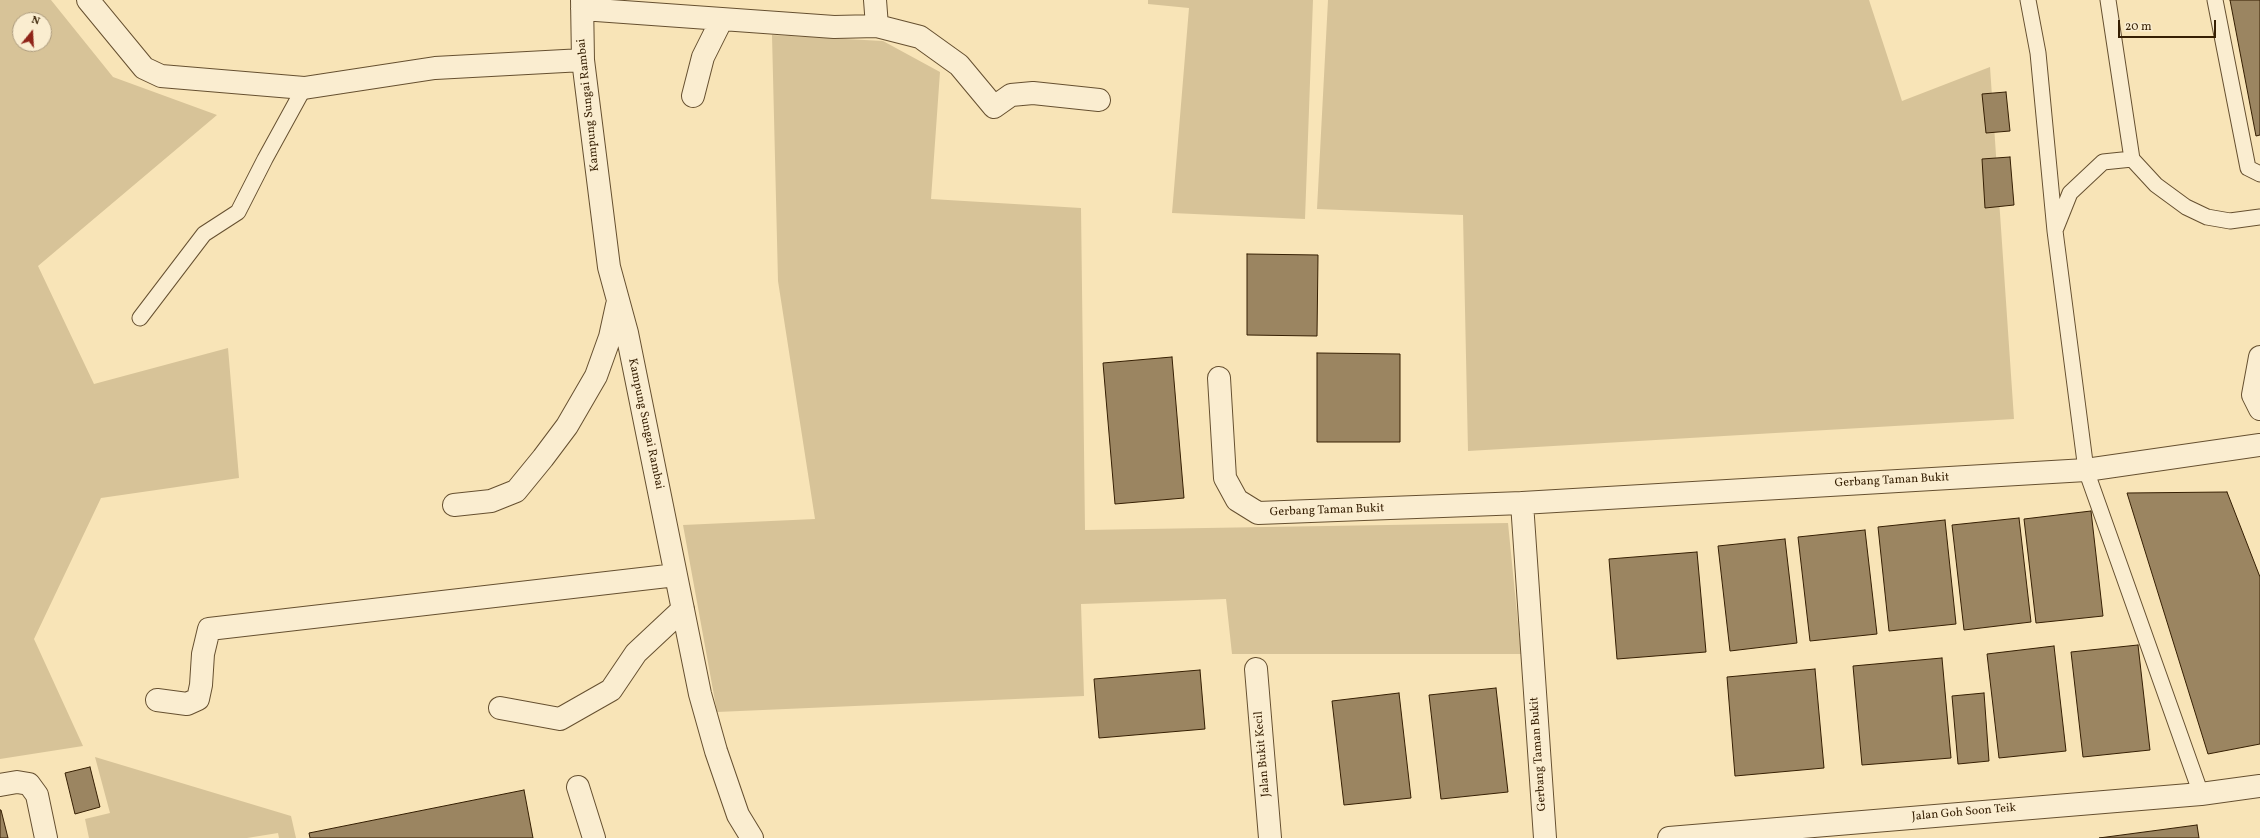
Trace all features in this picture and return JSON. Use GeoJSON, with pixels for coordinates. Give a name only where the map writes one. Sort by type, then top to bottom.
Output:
{"type":"FeatureCollection","features":[{"type":"Feature","properties":{"kind":"street"},"geometry":{"type":"LineString","coordinates":[[88,0],[144,68],[161,76],[304,88],[435,68],[583,60]]}},
{"type":"Feature","properties":{"kind":"street"},"geometry":{"type":"LineString","coordinates":[[875,0],[877,26]]}},
{"type":"Feature","properties":{"kind":"street"},"geometry":{"type":"LineString","coordinates":[[582,4],[722,19],[834,27],[877,26],[920,37],[959,65],[994,107],[1011,95],[1033,93],[1099,100]]}},
{"type":"Feature","properties":{"kind":"street","name":"Kampung Sungai Rambai"},"geometry":{"type":"LineString","coordinates":[[582,4],[583,60],[609,267],[617,302],[627,333],[700,694],[716,751],[738,815],[752,838]]}},
{"type":"Feature","properties":{"kind":"street"},"geometry":{"type":"LineString","coordinates":[[693,96],[703,57],[722,19]]}},
{"type":"Feature","properties":{"kind":"street"},"geometry":{"type":"LineString","coordinates":[[454,505],[491,501],[516,491],[543,458],[567,426],[596,376],[610,337],[617,302]]}},
{"type":"Feature","properties":{"kind":"street"},"geometry":{"type":"LineString","coordinates":[[2260,357],[2253,395],[2260,410]]}},
{"type":"Feature","properties":{"kind":"street","name":"Gerbang Taman Bukit"},"geometry":{"type":"LineString","coordinates":[[1218,378],[1224,478],[1237,500],[1258,513],[1522,503],[2086,470],[2260,445]]}},
{"type":"Feature","properties":{"kind":"street","name":"Gerbang Taman Bukit"},"geometry":{"type":"LineString","coordinates":[[1522,503],[1545,838]]}},
{"type":"Feature","properties":{"kind":"street"},"geometry":{"type":"LineString","coordinates":[[157,700],[187,704],[198,699],[201,685],[203,654],[209,629],[676,575]]}},
{"type":"Feature","properties":{"kind":"street"},"geometry":{"type":"LineString","coordinates":[[500,708],[560,719],[611,690],[636,653],[683,609]]}},
{"type":"Feature","properties":{"kind":"street","name":"Jalan Bukit Kecil"},"geometry":{"type":"LineString","coordinates":[[1256,669],[1270,838]]}},
{"type":"Feature","properties":{"kind":"street"},"geometry":{"type":"LineString","coordinates":[[0,785],[17,782],[29,784],[37,795],[46,838]]}},
{"type":"Feature","properties":{"kind":"street","name":"Jalan Goh Soon Teik"},"geometry":{"type":"LineString","coordinates":[[1668,838],[2201,794],[2260,786]]}},
{"type":"Feature","properties":{"kind":"street"},"geometry":{"type":"LineString","coordinates":[[578,787],[594,838]]}},
{"type":"Feature","properties":{"kind":"lane"},"geometry":{"type":"LineString","coordinates":[[2028,0],[2038,53],[2055,231],[2086,470],[2201,794]]}},
{"type":"Feature","properties":{"kind":"lane"},"geometry":{"type":"LineString","coordinates":[[2108,0],[2132,159],[2156,185],[2186,207],[2207,217],[2230,221],[2260,217]]}},
{"type":"Feature","properties":{"kind":"lane"},"geometry":{"type":"LineString","coordinates":[[2216,0],[2248,168],[2260,174]]}},
{"type":"Feature","properties":{"kind":"lane"},"geometry":{"type":"LineString","coordinates":[[140,318],[204,234],[238,212],[304,88]]}},
{"type":"Feature","properties":{"kind":"lane"},"geometry":{"type":"LineString","coordinates":[[2055,231],[2070,193],[2103,162],[2132,159]]}},
{"type":"Feature","properties":{"kind":"shaded area"},"geometry":{"type":"Polygon","coordinates":[[[0,0],[51,0],[113,77],[217,115],[38,266],[94,384],[228,348],[239,478],[101,498],[34,639],[83,746],[0,759],[0,0]]]}},
{"type":"Feature","properties":{"kind":"shaded area"},"geometry":{"type":"Polygon","coordinates":[[[1148,0],[1313,0],[1305,219],[1172,213],[1189,8],[1148,4],[1148,0]]]}},
{"type":"Feature","properties":{"kind":"shaded area"},"geometry":{"type":"Polygon","coordinates":[[[1328,0],[1869,0],[1902,101],[1990,67],[2014,419],[1468,451],[1463,215],[1317,209],[1328,0]]]}},
{"type":"Feature","properties":{"kind":"shaded area"},"geometry":{"type":"Polygon","coordinates":[[[772,35],[883,41],[940,72],[931,199],[1081,208],[1085,530],[1508,523],[1521,654],[1232,654],[1226,599],[1081,604],[1084,696],[717,712],[683,525],[815,519],[778,281],[772,35]]]}},
{"type":"Feature","properties":{"kind":"shaded area"},"geometry":{"type":"Polygon","coordinates":[[[95,757],[291,816],[296,838],[279,838],[278,833],[247,838],[89,838],[85,819],[110,813],[95,757]]]}},
{"type":"Feature","properties":{"kind":"building"},"geometry":{"type":"Polygon","coordinates":[[[2230,0],[2260,0],[2260,135],[2256,136],[2230,0]]]}},
{"type":"Feature","properties":{"kind":"building"},"geometry":{"type":"Polygon","coordinates":[[[2006,92],[2010,131],[1986,133],[1982,94],[2006,92]]]}},
{"type":"Feature","properties":{"kind":"building"},"geometry":{"type":"Polygon","coordinates":[[[2010,157],[2014,205],[1985,208],[1982,159],[2010,157]]]}},
{"type":"Feature","properties":{"kind":"building"},"geometry":{"type":"Polygon","coordinates":[[[1247,254],[1318,255],[1317,336],[1247,335],[1247,254]]]}},
{"type":"Feature","properties":{"kind":"building"},"geometry":{"type":"Polygon","coordinates":[[[1317,353],[1400,354],[1400,442],[1317,442],[1317,353]]]}},
{"type":"Feature","properties":{"kind":"building"},"geometry":{"type":"Polygon","coordinates":[[[1172,357],[1184,498],[1115,504],[1103,363],[1172,357]]]}},
{"type":"Feature","properties":{"kind":"building"},"geometry":{"type":"Polygon","coordinates":[[[2227,492],[2260,577],[2260,744],[2208,754],[2127,493],[2227,492]]]}},
{"type":"Feature","properties":{"kind":"building"},"geometry":{"type":"Polygon","coordinates":[[[2091,511],[2103,616],[2036,623],[2024,519],[2091,511]]]}},
{"type":"Feature","properties":{"kind":"building"},"geometry":{"type":"Polygon","coordinates":[[[2019,518],[2031,622],[1964,630],[1952,525],[2019,518]]]}},
{"type":"Feature","properties":{"kind":"building"},"geometry":{"type":"Polygon","coordinates":[[[1945,520],[1956,624],[1889,631],[1878,527],[1945,520]]]}},
{"type":"Feature","properties":{"kind":"building"},"geometry":{"type":"Polygon","coordinates":[[[1865,530],[1877,634],[1810,641],[1798,537],[1865,530]]]}},
{"type":"Feature","properties":{"kind":"building"},"geometry":{"type":"Polygon","coordinates":[[[1785,539],[1797,643],[1730,651],[1718,546],[1785,539]]]}},
{"type":"Feature","properties":{"kind":"building"},"geometry":{"type":"Polygon","coordinates":[[[1697,552],[1706,652],[1617,659],[1609,559],[1697,552]]]}},
{"type":"Feature","properties":{"kind":"building"},"geometry":{"type":"Polygon","coordinates":[[[2138,645],[2150,750],[2083,757],[2071,652],[2138,645]]]}},
{"type":"Feature","properties":{"kind":"building"},"geometry":{"type":"Polygon","coordinates":[[[2054,646],[2066,751],[1999,758],[1987,654],[2054,646]]]}},
{"type":"Feature","properties":{"kind":"building"},"geometry":{"type":"Polygon","coordinates":[[[1942,658],[1951,758],[1862,765],[1853,666],[1942,658]]]}},
{"type":"Feature","properties":{"kind":"building"},"geometry":{"type":"Polygon","coordinates":[[[1815,669],[1824,768],[1735,776],[1727,677],[1815,669]]]}},
{"type":"Feature","properties":{"kind":"building"},"geometry":{"type":"Polygon","coordinates":[[[1200,670],[1205,729],[1099,738],[1094,679],[1200,670]]]}},
{"type":"Feature","properties":{"kind":"building"},"geometry":{"type":"Polygon","coordinates":[[[1496,688],[1508,792],[1441,799],[1429,695],[1496,688]]]}},
{"type":"Feature","properties":{"kind":"building"},"geometry":{"type":"Polygon","coordinates":[[[1399,693],[1411,798],[1344,805],[1332,701],[1399,693]]]}},
{"type":"Feature","properties":{"kind":"building"},"geometry":{"type":"Polygon","coordinates":[[[1984,693],[1989,761],[1958,764],[1952,696],[1984,693]]]}},
{"type":"Feature","properties":{"kind":"building"},"geometry":{"type":"Polygon","coordinates":[[[90,767],[100,807],[75,814],[65,773],[90,767]]]}},
{"type":"Feature","properties":{"kind":"building"},"geometry":{"type":"Polygon","coordinates":[[[524,790],[533,838],[310,838],[309,833],[524,790]]]}},
{"type":"Feature","properties":{"kind":"building"},"geometry":{"type":"Polygon","coordinates":[[[1,810],[8,838],[0,838],[1,810]]]}},
{"type":"Feature","properties":{"kind":"building"},"geometry":{"type":"Polygon","coordinates":[[[2197,825],[2199,838],[2099,838],[2197,825]]]}}]}
